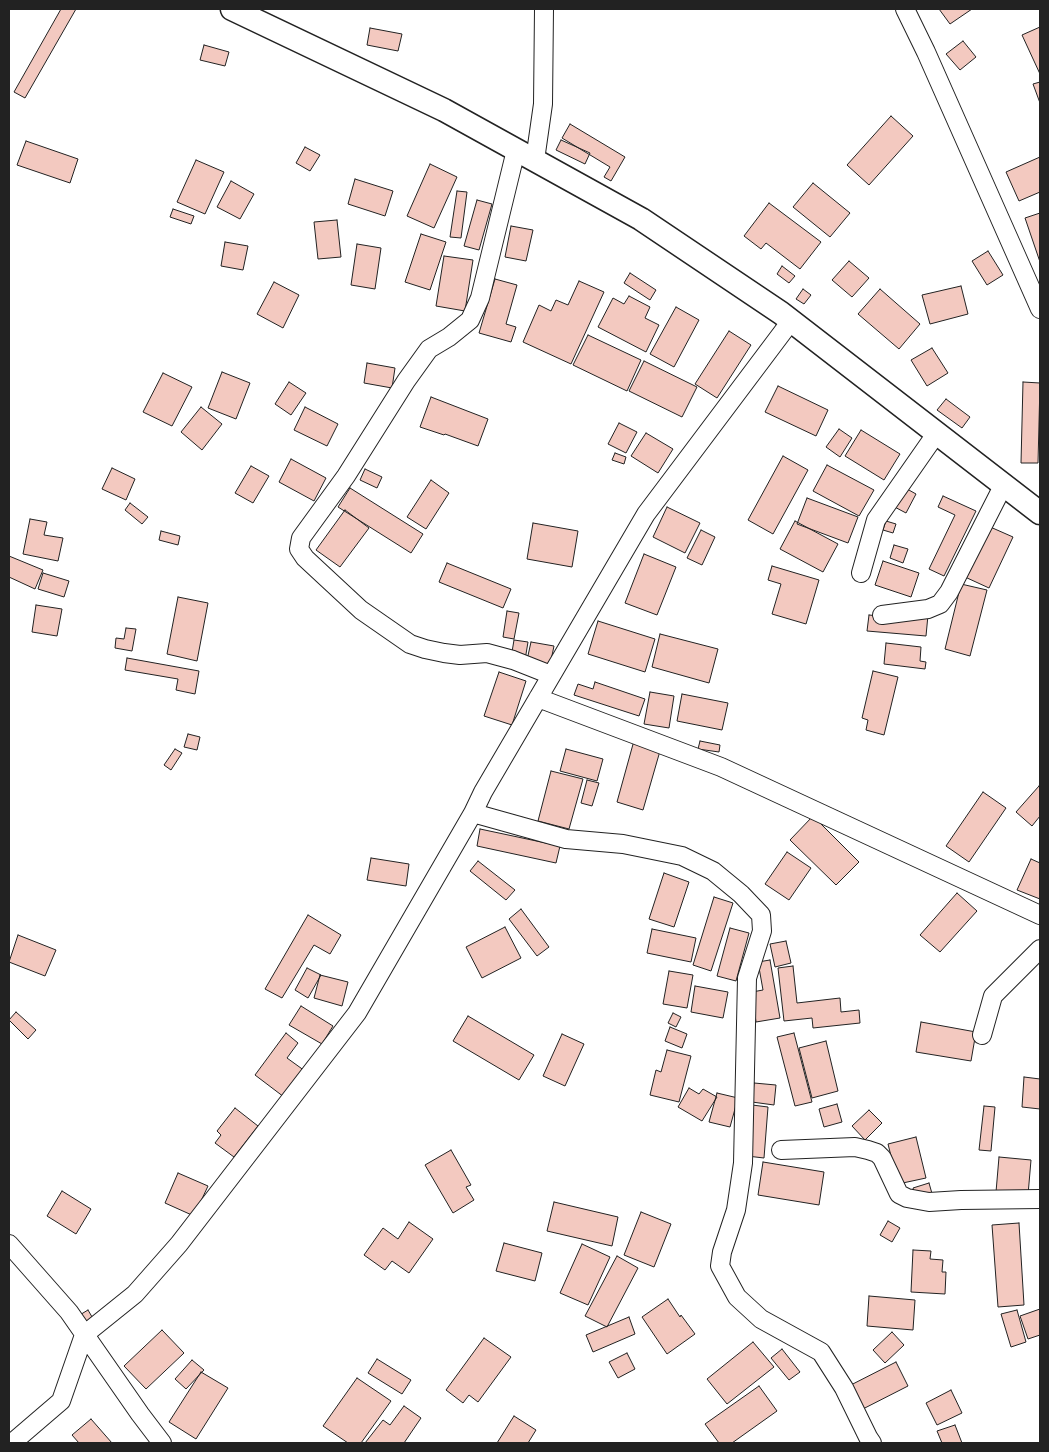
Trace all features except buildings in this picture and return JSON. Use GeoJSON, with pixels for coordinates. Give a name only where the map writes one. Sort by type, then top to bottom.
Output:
{"type":"FeatureCollection","features":[{"type":"Feature","properties":{"kind":"main road"},"geometry":{"type":"LineString","coordinates":[[232,9],[444,110],[642,219],[791,321],[1040,512]]}},
{"type":"Feature","properties":{"kind":"street"},"geometry":{"type":"LineString","coordinates":[[544,9],[543,104],[480,298],[470,320],[449,337],[429,348],[346,476],[301,538],[299,548],[305,558],[361,610],[410,644],[444,653],[460,655],[487,654],[513,660],[551,675]]}},
{"type":"Feature","properties":{"kind":"street"},"geometry":{"type":"LineString","coordinates":[[904,9],[926,52],[1040,309]]}},
{"type":"Feature","properties":{"kind":"street"},"geometry":{"type":"LineString","coordinates":[[12,1443],[61,1401],[84,1335],[135,1294],[179,1244],[357,1012],[646,514],[791,321]]}},
{"type":"Feature","properties":{"kind":"street"},"geometry":{"type":"LineString","coordinates":[[861,573],[876,520],[936,434]]}},
{"type":"Feature","properties":{"kind":"street"},"geometry":{"type":"LineString","coordinates":[[882,615],[928,609],[940,604],[949,592],[1004,484]]}},
{"type":"Feature","properties":{"kind":"street"},"geometry":{"type":"LineString","coordinates":[[538,698],[721,767],[1040,915]]}},
{"type":"Feature","properties":{"kind":"street"},"geometry":{"type":"LineString","coordinates":[[473,812],[566,839],[623,844],[682,856],[713,871],[741,894],[761,915],[762,931],[747,978],[743,1163],[736,1210],[722,1252],[720,1266],[738,1297],[761,1319],[821,1352],[844,1388],[872,1443]]}},
{"type":"Feature","properties":{"kind":"street"},"geometry":{"type":"LineString","coordinates":[[982,1035],[993,996],[1040,949]]}},
{"type":"Feature","properties":{"kind":"street"},"geometry":{"type":"LineString","coordinates":[[781,1150],[855,1147],[877,1153],[882,1158],[899,1194],[907,1198],[929,1202],[1040,1199]]}},
{"type":"Feature","properties":{"kind":"street"},"geometry":{"type":"LineString","coordinates":[[9,1244],[69,1312],[162,1443]]}}]}
